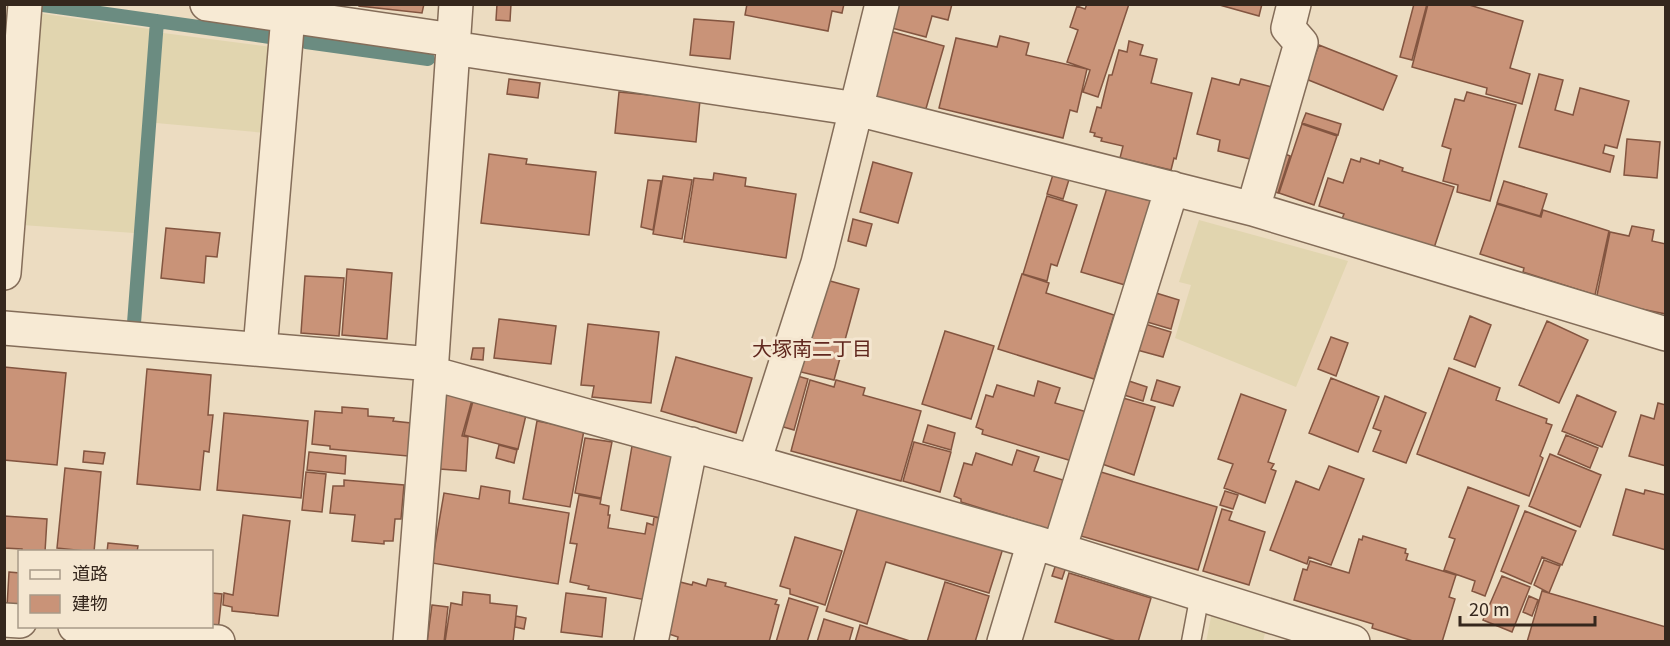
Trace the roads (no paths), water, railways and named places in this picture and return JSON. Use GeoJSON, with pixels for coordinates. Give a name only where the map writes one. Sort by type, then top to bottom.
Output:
{"type":"FeatureCollection","features":[{"type":"Feature","properties":{"kind":"street"},"geometry":{"type":"LineString","coordinates":[[4,273],[25,4]]}},
{"type":"Feature","properties":{"kind":"street"},"geometry":{"type":"LineString","coordinates":[[207,4],[857,109],[1253,209],[1665,334]]}},
{"type":"Feature","properties":{"kind":"street"},"geometry":{"type":"LineString","coordinates":[[410,642],[432,368],[456,4]]}},
{"type":"Feature","properties":{"kind":"street"},"geometry":{"type":"LineString","coordinates":[[754,462],[818,263],[882,4]]}},
{"type":"Feature","properties":{"kind":"street"},"geometry":{"type":"LineString","coordinates":[[1253,209],[1301,43],[1288,28],[1294,4]]}},
{"type":"Feature","properties":{"kind":"street"},"geometry":{"type":"LineString","coordinates":[[260,349],[288,16]]}},
{"type":"Feature","properties":{"kind":"street"},"geometry":{"type":"LineString","coordinates":[[1004,642],[1046,546],[1172,188]]}},
{"type":"Feature","properties":{"kind":"street"},"geometry":{"type":"LineString","coordinates":[[4,328],[260,349],[432,368],[1046,546],[1353,642]]}},
{"type":"Feature","properties":{"kind":"street"},"geometry":{"type":"LineString","coordinates":[[651,642],[691,444]]}},
{"type":"Feature","properties":{"kind":"street"},"geometry":{"type":"LineString","coordinates":[[83,628],[170,639],[218,642]]}},
{"type":"Feature","properties":{"kind":"lane"},"geometry":{"type":"LineString","coordinates":[[1191,642],[1200,594]]}},
{"type":"Feature","properties":{"kind":"waterway"},"geometry":{"type":"LineString","coordinates":[[43,5],[270,37]]}},
{"type":"Feature","properties":{"kind":"waterway"},"geometry":{"type":"LineString","coordinates":[[134,323],[157,21]]}},
{"type":"Feature","properties":{"kind":"waterway"},"geometry":{"type":"LineString","coordinates":[[306,42],[428,59]]}},
{"type":"Feature","properties":{"kind":"district","name":"大塚南二丁目"},"geometry":{"type":"Point","coordinates":[812,347]}}]}
